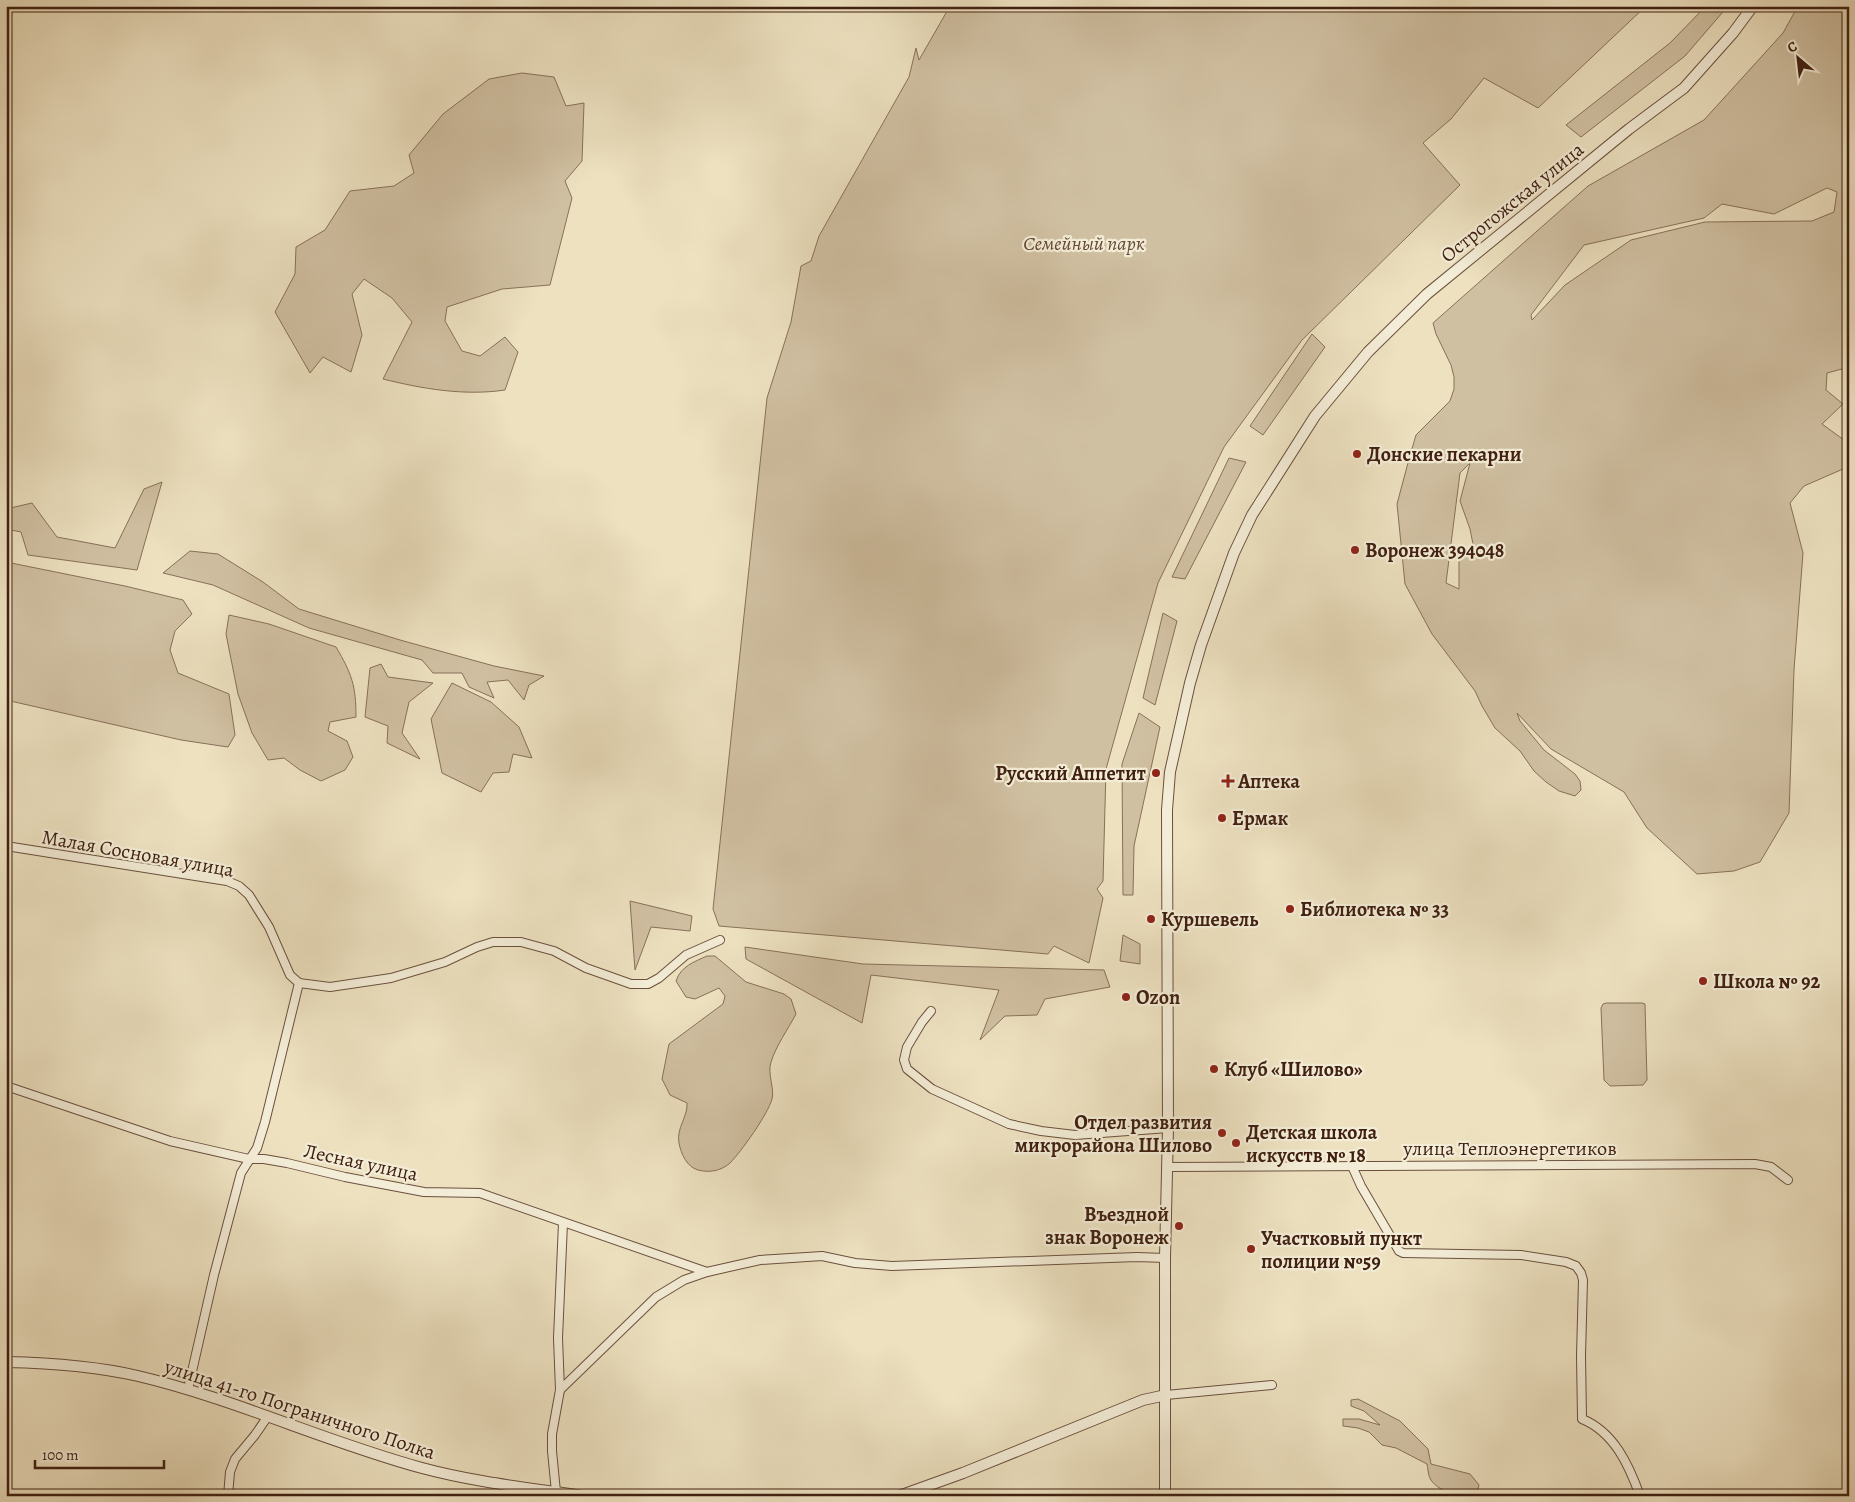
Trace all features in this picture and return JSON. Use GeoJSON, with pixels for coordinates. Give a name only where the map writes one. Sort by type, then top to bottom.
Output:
{"type":"FeatureCollection","features":[{"type":"Feature","properties":{"kind":"street","name":"Острогожская улица"},"geometry":{"type":"LineString","coordinates":[[1168,1128],[1167,810],[1170,772],[1198,654],[1234,554],[1252,515],[1303,434],[1368,352],[1427,294],[1622,135],[1684,88],[1733,33],[1753,6]]}},
{"type":"Feature","properties":{"kind":"street","name":"Малая Сосновая улица"},"geometry":{"type":"LineString","coordinates":[[6,846],[227,881],[239,886],[249,895],[269,927],[290,974],[299,983]]}},
{"type":"Feature","properties":{"kind":"street"},"geometry":{"type":"LineString","coordinates":[[188,1389],[214,1276],[241,1173],[257,1148],[265,1122],[299,983],[330,987],[391,978],[445,962],[492,942],[521,942],[554,952],[586,968],[631,984],[648,984],[659,978],[686,955],[720,940]]}},
{"type":"Feature","properties":{"kind":"street"},"geometry":{"type":"LineString","coordinates":[[931,1011],[907,1047],[904,1060],[907,1069],[932,1089],[1009,1124],[1041,1131],[1075,1135],[1168,1128],[1165,1258],[1165,1496]]}},
{"type":"Feature","properties":{"kind":"street","name":"Лесная улица"},"geometry":{"type":"LineString","coordinates":[[6,1086],[170,1141],[249,1159],[264,1159],[287,1163],[345,1177],[424,1192],[480,1193],[707,1272]]}},
{"type":"Feature","properties":{"kind":"street","name":"улица Теплоэнергетиков"},"geometry":{"type":"LineString","coordinates":[[1168,1166],[1756,1164],[1771,1167],[1788,1180]]}},
{"type":"Feature","properties":{"kind":"street"},"geometry":{"type":"LineString","coordinates":[[1352,1166],[1361,1186],[1399,1251],[1403,1253],[1512,1254],[1566,1262],[1576,1266],[1583,1280],[1582,1419],[1593,1424],[1616,1446],[1630,1469],[1640,1496]]}},
{"type":"Feature","properties":{"kind":"street"},"geometry":{"type":"LineString","coordinates":[[556,1492],[552,1434],[560,1390],[558,1338],[563,1223]]}},
{"type":"Feature","properties":{"kind":"street"},"geometry":{"type":"LineString","coordinates":[[560,1390],[656,1297],[684,1280],[707,1272],[760,1260],[822,1256],[892,1266],[1137,1257],[1165,1258]]}},
{"type":"Feature","properties":{"kind":"street","name":"улица 41-го Пограничного Полка"},"geometry":{"type":"LineString","coordinates":[[6,1362],[91,1368],[136,1375],[188,1389],[343,1444],[423,1468],[487,1481],[582,1496]]}},
{"type":"Feature","properties":{"kind":"street"},"geometry":{"type":"LineString","coordinates":[[900,1496],[963,1473],[1144,1400],[1166,1395],[1272,1385]]}},
{"type":"Feature","properties":{"kind":"street"},"geometry":{"type":"LineString","coordinates":[[228,1496],[230,1472],[235,1459],[268,1416]]}},
{"type":"Feature","properties":{"kind":"green space","name":"Семейный парк"},"geometry":{"type":"Polygon","coordinates":[[[950,6],[1646,6],[1538,108],[1484,78],[1451,119],[1423,143],[1460,185],[1302,340],[1224,447],[1158,583],[1106,769],[1103,881],[1097,889],[1103,898],[1089,963],[1054,946],[1048,954],[719,926],[713,909],[767,398],[791,322],[801,266],[811,261],[819,236],[909,77],[916,48],[919,60],[950,6]]]}},
{"type":"Feature","properties":{"kind":"green space"},"geometry":{"type":"Polygon","coordinates":[[[1706,6],[1728,6],[1685,56],[1581,137],[1566,125],[1670,43],[1706,6]]]}},
{"type":"Feature","properties":{"kind":"green space"},"geometry":{"type":"Polygon","coordinates":[[[1798,6],[1849,6],[1849,370],[1842,369],[1827,373],[1826,390],[1843,404],[1822,424],[1844,440],[1849,441],[1849,470],[1843,469],[1804,486],[1790,503],[1803,553],[1794,670],[1789,813],[1760,862],[1734,871],[1697,874],[1647,828],[1624,792],[1551,749],[1517,713],[1520,721],[1544,750],[1575,774],[1580,781],[1581,790],[1575,796],[1559,791],[1546,782],[1534,771],[1520,751],[1495,728],[1475,691],[1432,634],[1405,584],[1397,504],[1416,435],[1450,401],[1454,389],[1451,365],[1436,334],[1433,323],[1588,186],[1704,120],[1783,33],[1798,6]],[[1827,188],[1774,214],[1722,204],[1704,218],[1584,245],[1531,315],[1532,320],[1565,285],[1631,240],[1705,222],[1812,221],[1834,212],[1837,192],[1827,188]],[[1470,463],[1460,473],[1446,583],[1459,589],[1459,560],[1473,544],[1460,501],[1470,463]]]}},
{"type":"Feature","properties":{"kind":"green space"},"geometry":{"type":"Polygon","coordinates":[[[522,73],[554,77],[566,106],[584,103],[582,161],[565,181],[572,198],[550,285],[502,289],[447,307],[445,321],[462,351],[480,356],[505,337],[518,352],[505,390],[459,392],[413,386],[383,379],[412,322],[392,298],[364,279],[352,294],[362,335],[351,372],[323,357],[310,373],[275,312],[295,274],[296,247],[325,230],[350,191],[394,186],[414,173],[409,155],[443,114],[489,79],[522,73]]]}},
{"type":"Feature","properties":{"kind":"green space"},"geometry":{"type":"Polygon","coordinates":[[[1312,334],[1325,347],[1263,435],[1250,426],[1312,334]]]}},
{"type":"Feature","properties":{"kind":"green space"},"geometry":{"type":"Polygon","coordinates":[[[1229,458],[1246,462],[1185,579],[1172,577],[1229,458]]]}},
{"type":"Feature","properties":{"kind":"green space"},"geometry":{"type":"Polygon","coordinates":[[[162,482],[137,570],[28,555],[21,532],[6,529],[6,509],[32,503],[57,537],[115,548],[144,489],[162,482]]]}},
{"type":"Feature","properties":{"kind":"green space"},"geometry":{"type":"Polygon","coordinates":[[[190,551],[218,554],[263,582],[299,609],[494,666],[544,676],[529,685],[524,700],[508,680],[487,682],[494,698],[469,687],[462,673],[433,673],[422,660],[309,628],[213,585],[163,573],[190,551]]]}},
{"type":"Feature","properties":{"kind":"green space"},"geometry":{"type":"Polygon","coordinates":[[[6,562],[125,586],[183,600],[192,614],[175,631],[170,650],[178,673],[229,694],[235,735],[228,747],[181,740],[6,700],[6,562]]]}},
{"type":"Feature","properties":{"kind":"green space"},"geometry":{"type":"Polygon","coordinates":[[[1163,613],[1177,621],[1155,705],[1143,698],[1163,613]]]}},
{"type":"Feature","properties":{"kind":"green space"},"geometry":{"type":"Polygon","coordinates":[[[229,615],[269,624],[336,647],[346,665],[355,697],[356,717],[330,722],[328,731],[347,741],[353,757],[345,770],[321,781],[300,770],[284,758],[268,760],[252,733],[238,694],[226,634],[229,615]]]}},
{"type":"Feature","properties":{"kind":"green space"},"geometry":{"type":"Polygon","coordinates":[[[381,664],[388,677],[433,683],[409,702],[402,733],[420,759],[387,743],[388,726],[365,717],[370,668],[381,664]]]}},
{"type":"Feature","properties":{"kind":"green space"},"geometry":{"type":"Polygon","coordinates":[[[452,683],[491,702],[519,727],[532,758],[513,754],[509,772],[493,773],[481,792],[442,773],[431,719],[452,683]]]}},
{"type":"Feature","properties":{"kind":"green space"},"geometry":{"type":"Polygon","coordinates":[[[1139,713],[1160,727],[1134,846],[1133,895],[1123,895],[1122,764],[1139,713]]]}},
{"type":"Feature","properties":{"kind":"green space"},"geometry":{"type":"Polygon","coordinates":[[[630,901],[692,916],[690,931],[651,927],[635,970],[630,901]]]}},
{"type":"Feature","properties":{"kind":"green space"},"geometry":{"type":"Polygon","coordinates":[[[1123,935],[1140,944],[1140,964],[1120,961],[1123,935]]]}},
{"type":"Feature","properties":{"kind":"green space"},"geometry":{"type":"Polygon","coordinates":[[[745,947],[863,964],[1104,970],[1110,987],[1045,999],[1037,1015],[1005,1016],[980,1040],[999,990],[871,975],[862,1023],[746,959],[745,947]]]}},
{"type":"Feature","properties":{"kind":"green space"},"geometry":{"type":"Polygon","coordinates":[[[707,956],[715,956],[746,982],[784,994],[791,999],[796,1014],[771,1062],[770,1071],[773,1095],[765,1114],[735,1158],[726,1166],[715,1171],[698,1170],[691,1166],[683,1156],[679,1132],[686,1113],[687,1103],[670,1095],[662,1079],[669,1044],[723,1004],[725,996],[719,988],[695,999],[686,997],[676,981],[685,968],[707,956]]]}},
{"type":"Feature","properties":{"kind":"green space"},"geometry":{"type":"Polygon","coordinates":[[[1606,1003],[1645,1004],[1647,1080],[1643,1085],[1610,1086],[1604,1080],[1601,1008],[1606,1003]]]}},
{"type":"Feature","properties":{"kind":"green space"},"geometry":{"type":"Polygon","coordinates":[[[1358,1399],[1400,1421],[1428,1449],[1431,1464],[1470,1474],[1479,1485],[1476,1496],[1458,1495],[1440,1488],[1430,1478],[1427,1464],[1396,1448],[1382,1445],[1369,1432],[1343,1426],[1343,1419],[1359,1419],[1380,1425],[1364,1411],[1351,1406],[1351,1400],[1358,1399]]]}},
{"type":"Feature","properties":{"kind":"place","name":"Донские пекарни"},"geometry":{"type":"Point","coordinates":[1357,454]}},
{"type":"Feature","properties":{"kind":"place","name":"Воронеж 394048"},"geometry":{"type":"Point","coordinates":[1355,550]}},
{"type":"Feature","properties":{"kind":"place","name":"Русский Аппетит"},"geometry":{"type":"Point","coordinates":[1156,773]}},
{"type":"Feature","properties":{"kind":"place","name":"Аптека"},"geometry":{"type":"Point","coordinates":[1228,781]}},
{"type":"Feature","properties":{"kind":"place","name":"Ермак"},"geometry":{"type":"Point","coordinates":[1222,818]}},
{"type":"Feature","properties":{"kind":"place","name":"Библиотека № 33"},"geometry":{"type":"Point","coordinates":[1290,909]}},
{"type":"Feature","properties":{"kind":"place","name":"Куршевель"},"geometry":{"type":"Point","coordinates":[1151,919]}},
{"type":"Feature","properties":{"kind":"place","name":"Школа № 92"},"geometry":{"type":"Point","coordinates":[1703,981]}},
{"type":"Feature","properties":{"kind":"place","name":"Ozon"},"geometry":{"type":"Point","coordinates":[1126,997]}},
{"type":"Feature","properties":{"kind":"place","name":"Клуб «Шилово»"},"geometry":{"type":"Point","coordinates":[1214,1069]}},
{"type":"Feature","properties":{"kind":"place","name":"Отдел развития микрорайона Шилово"},"geometry":{"type":"Point","coordinates":[1222,1133]}},
{"type":"Feature","properties":{"kind":"place","name":"Детская школа искусств № 18"},"geometry":{"type":"Point","coordinates":[1236,1143]}},
{"type":"Feature","properties":{"kind":"place","name":"Въездной знак Воронеж"},"geometry":{"type":"Point","coordinates":[1179,1226]}},
{"type":"Feature","properties":{"kind":"place","name":"Участковый пункт полиции №59"},"geometry":{"type":"Point","coordinates":[1251,1249]}}]}
